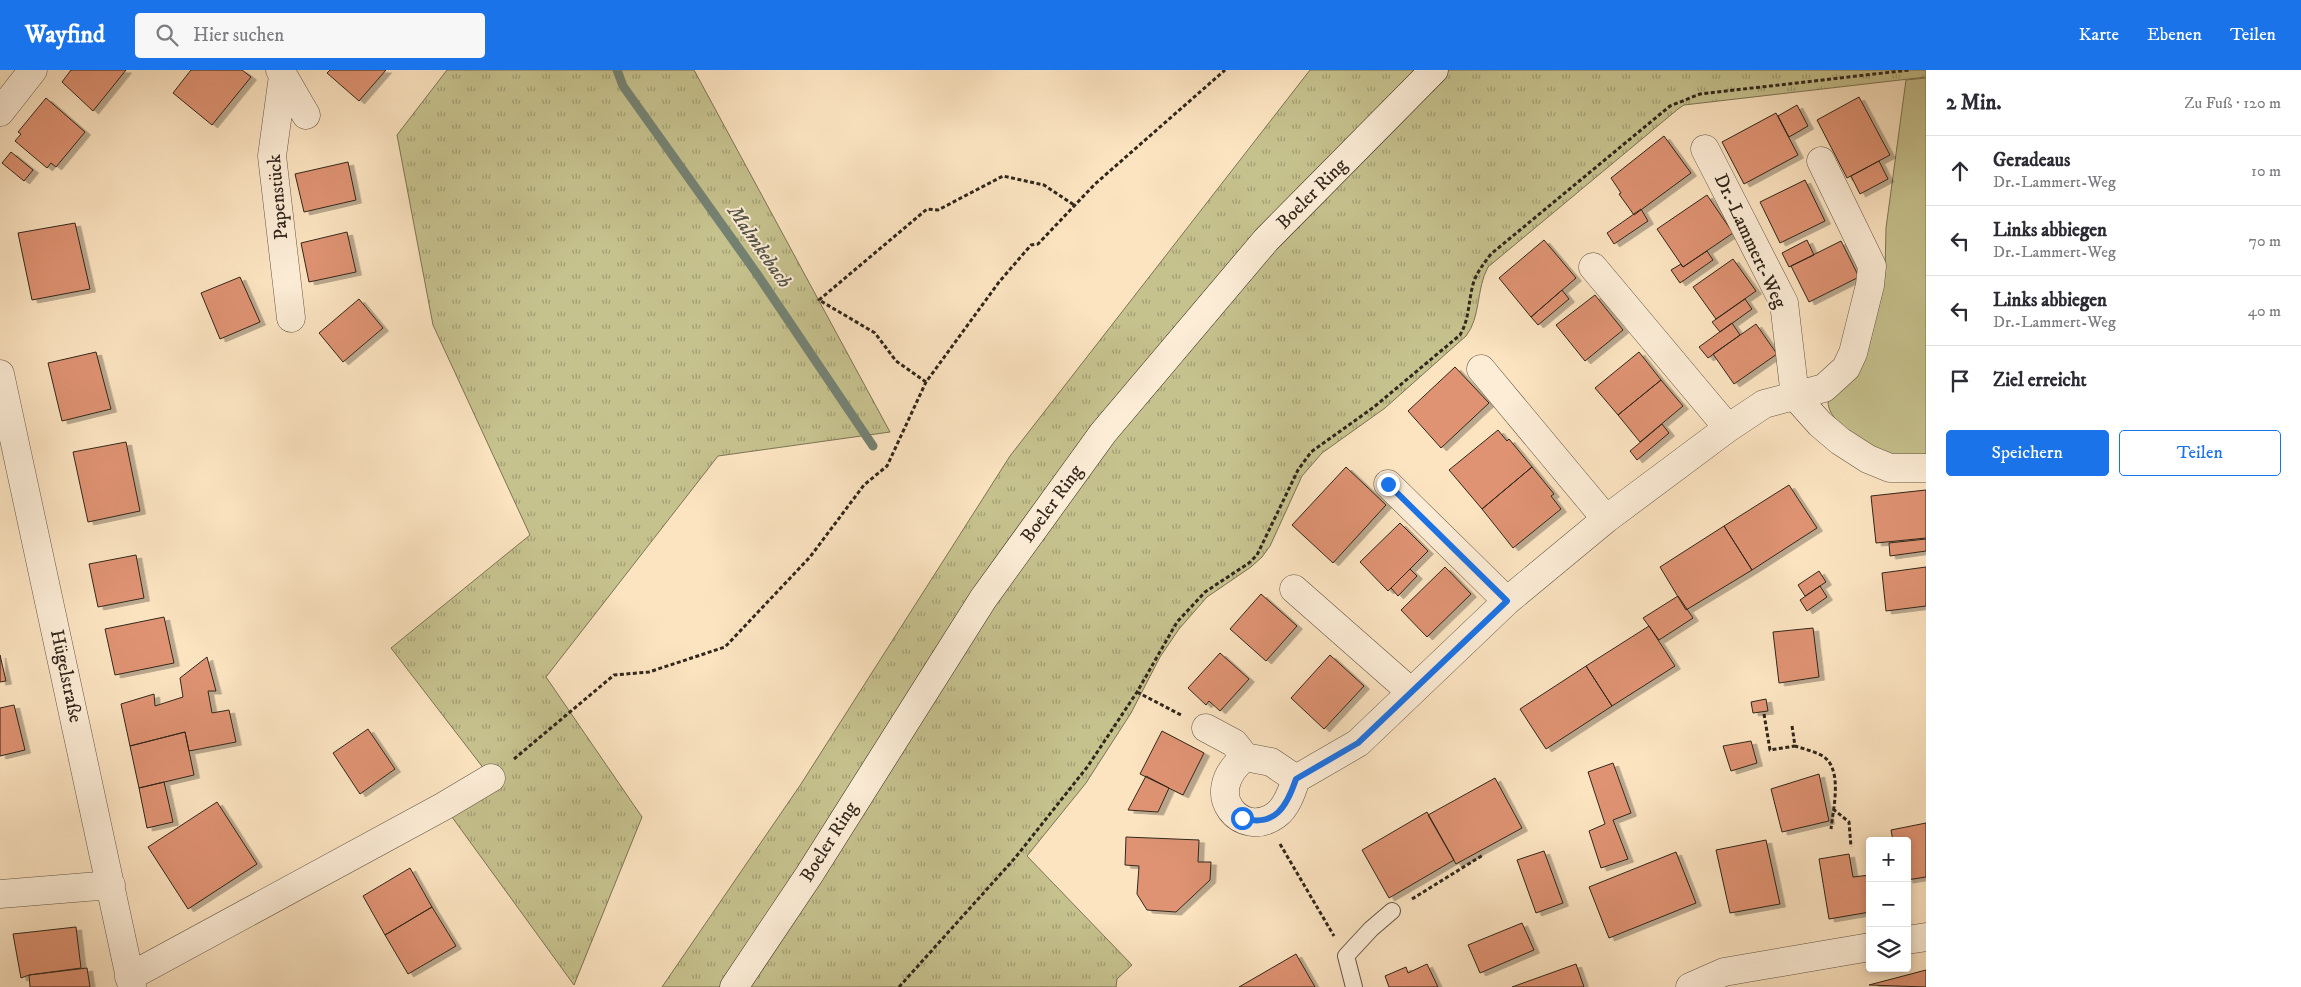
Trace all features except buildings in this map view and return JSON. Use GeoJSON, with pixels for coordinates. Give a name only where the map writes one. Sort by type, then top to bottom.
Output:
{"type":"FeatureCollection","features":[{"type":"Feature","properties":{"kind":"street"},"geometry":{"type":"LineString","coordinates":[[0,112],[33,70]]}},
{"type":"Feature","properties":{"kind":"street","name":"Boeler Ring"},"geometry":{"type":"LineString","coordinates":[[734,987],[809,875],[982,599],[1103,433],[1266,240],[1434,70]]}},
{"type":"Feature","properties":{"kind":"street","name":"Papenstück"},"geometry":{"type":"LineString","coordinates":[[282,73],[306,114]]}},
{"type":"Feature","properties":{"kind":"street","name":"Papenstück"},"geometry":{"type":"LineString","coordinates":[[282,73],[272,156],[291,318]]}},
{"type":"Feature","properties":{"kind":"street","name":"Dr.-Lammert-Weg"},"geometry":{"type":"LineString","coordinates":[[1705,149],[1784,303],[1794,396]]}},
{"type":"Feature","properties":{"kind":"street"},"geometry":{"type":"LineString","coordinates":[[1245,757],[1235,765],[1229,776],[1224,789],[1226,803],[1233,814],[1254,822],[1266,820],[1277,814],[1284,805],[1296,779],[1358,743],[1507,601],[1606,519],[1728,428],[1764,404],[1824,388],[1846,368],[1853,353],[1870,285],[1872,266],[1821,161]]}},
{"type":"Feature","properties":{"kind":"street"},"geometry":{"type":"LineString","coordinates":[[1593,267],[1728,428]]}},
{"type":"Feature","properties":{"kind":"street"},"geometry":{"type":"LineString","coordinates":[[1481,368],[1606,519]]}},
{"type":"Feature","properties":{"kind":"street","name":"Hügelstraße"},"geometry":{"type":"LineString","coordinates":[[0,374],[131,982],[491,778]]}},
{"type":"Feature","properties":{"kind":"street"},"geometry":{"type":"LineString","coordinates":[[1794,396],[1820,424],[1840,441],[1868,459],[1890,468],[1926,468]]}},
{"type":"Feature","properties":{"kind":"street"},"geometry":{"type":"LineString","coordinates":[[1388,484],[1507,601]]}},
{"type":"Feature","properties":{"kind":"street"},"geometry":{"type":"LineString","coordinates":[[1294,589],[1411,692]]}},
{"type":"Feature","properties":{"kind":"street"},"geometry":{"type":"LineString","coordinates":[[1206,728],[1234,743],[1245,757],[1271,762],[1296,779]]}},
{"type":"Feature","properties":{"kind":"street"},"geometry":{"type":"LineString","coordinates":[[0,894],[111,885]]}},
{"type":"Feature","properties":{"kind":"street"},"geometry":{"type":"LineString","coordinates":[[1911,939],[1926,937]]}},
{"type":"Feature","properties":{"kind":"street"},"geometry":{"type":"LineString","coordinates":[[1690,987],[1724,972],[1866,948]]}},
{"type":"Feature","properties":{"kind":"lane"},"geometry":{"type":"LineString","coordinates":[[1354,987],[1346,956],[1392,910]]}},
{"type":"Feature","properties":{"kind":"path"},"geometry":{"type":"LineString","coordinates":[[491,778],[614,675],[649,672],[725,647],[810,557],[864,485],[888,466],[926,382],[999,282],[1031,245],[1038,244],[1094,184],[1225,70]]}},
{"type":"Feature","properties":{"kind":"path"},"geometry":{"type":"LineString","coordinates":[[899,987],[1015,858],[1088,766],[1137,692],[1177,622],[1205,592],[1249,563],[1257,555],[1298,470],[1310,452],[1374,406],[1460,335],[1466,324],[1474,282],[1481,267],[1491,254],[1670,106],[1700,94],[1910,70]]}},
{"type":"Feature","properties":{"kind":"path"},"geometry":{"type":"LineString","coordinates":[[926,382],[896,361],[874,333],[819,300],[927,209],[938,210],[1003,176],[1044,186],[1074,205]]}},
{"type":"Feature","properties":{"kind":"path"},"geometry":{"type":"LineString","coordinates":[[1137,692],[1206,728]]}},
{"type":"Feature","properties":{"kind":"path"},"geometry":{"type":"LineString","coordinates":[[1764,714],[1770,750],[1795,746],[1823,756],[1834,773],[1836,793],[1831,829]]}},
{"type":"Feature","properties":{"kind":"path"},"geometry":{"type":"LineString","coordinates":[[1792,726],[1795,746]]}},
{"type":"Feature","properties":{"kind":"path"},"geometry":{"type":"LineString","coordinates":[[1833,809],[1849,822],[1851,846]]}},
{"type":"Feature","properties":{"kind":"path"},"geometry":{"type":"LineString","coordinates":[[1266,820],[1346,956]]}},
{"type":"Feature","properties":{"kind":"path"},"geometry":{"type":"LineString","coordinates":[[1392,910],[1483,856]]}},
{"type":"Feature","properties":{"kind":"green space"},"geometry":{"type":"Polygon","coordinates":[[[447,70],[694,70],[890,432],[718,456],[546,677],[642,817],[574,985],[444,806],[491,778],[391,648],[530,535],[433,325],[397,135],[447,70]]]}},
{"type":"Feature","properties":{"kind":"green space"},"geometry":{"type":"Polygon","coordinates":[[[1310,70],[1926,70],[1926,77],[1684,105],[1488,267],[1484,276],[1474,320],[1466,336],[1385,408],[1322,453],[1302,476],[1270,546],[1262,557],[1251,567],[1207,597],[1179,629],[1160,657],[1131,713],[1086,783],[1027,856],[1132,965],[1117,979],[1116,987],[662,987],[801,784],[1010,456],[1310,70]]]}},
{"type":"Feature","properties":{"kind":"green space"},"geometry":{"type":"Polygon","coordinates":[[[1926,78],[1926,454],[1894,455],[1863,442],[1842,427],[1829,409],[1828,400],[1885,274],[1886,228],[1906,80],[1926,78]]]}},
{"type":"Feature","properties":{"kind":"waterway","name":"Malmkebach"},"geometry":{"type":"LineString","coordinates":[[617,70],[623,86],[755,271],[873,446]]}},
{"type":"Feature","properties":{"kind":"route"},"geometry":{"type":"LineString","coordinates":[[1242,818],[1254,822],[1266,820],[1277,814],[1291,794],[1296,779],[1358,743],[1507,601],[1388,484]]}}]}
